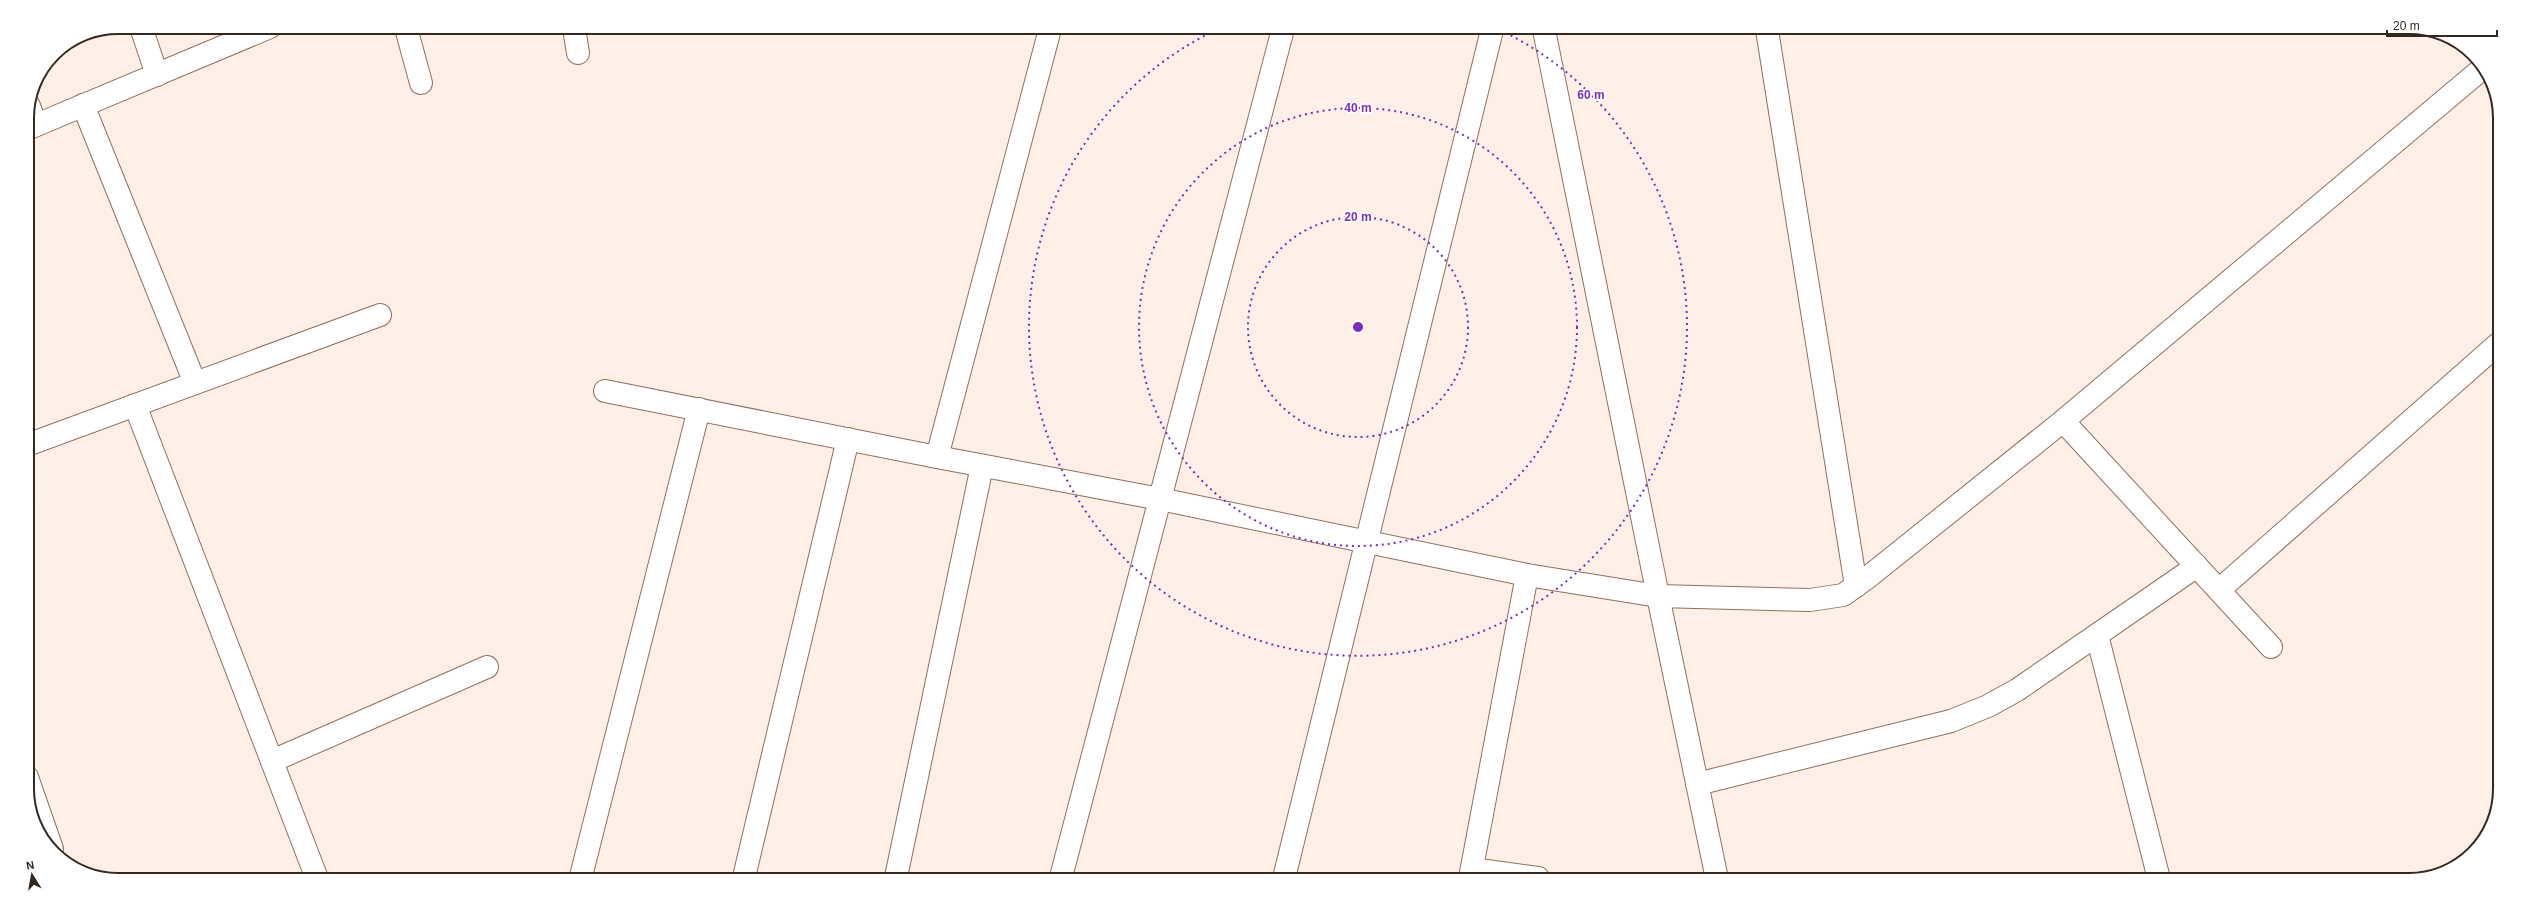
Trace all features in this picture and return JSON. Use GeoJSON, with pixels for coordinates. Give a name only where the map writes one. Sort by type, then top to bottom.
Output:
{"type":"FeatureCollection","features":[{"type":"Feature","properties":{"kind":"street"},"geometry":{"type":"LineString","coordinates":[[143,34],[158,75]]}},
{"type":"Feature","properties":{"kind":"street"},"geometry":{"type":"LineString","coordinates":[[34,119],[83,105],[254,34]]}},
{"type":"Feature","properties":{"kind":"street"},"geometry":{"type":"LineString","coordinates":[[408,34],[421,83]]}},
{"type":"Feature","properties":{"kind":"street"},"geometry":{"type":"LineString","coordinates":[[575,34],[578,53]]}},
{"type":"Feature","properties":{"kind":"street"},"geometry":{"type":"LineString","coordinates":[[937,457],[1049,34]]}},
{"type":"Feature","properties":{"kind":"street"},"geometry":{"type":"LineString","coordinates":[[1062,873],[1282,34]]}},
{"type":"Feature","properties":{"kind":"street"},"geometry":{"type":"LineString","coordinates":[[1285,873],[1491,34]]}},
{"type":"Feature","properties":{"kind":"street"},"geometry":{"type":"LineString","coordinates":[[1545,34],[1658,596],[1716,873]]}},
{"type":"Feature","properties":{"kind":"street"},"geometry":{"type":"LineString","coordinates":[[1768,34],[1856,586]]}},
{"type":"Feature","properties":{"kind":"street"},"geometry":{"type":"LineString","coordinates":[[606,390],[982,466],[1160,499],[1526,575],[1658,596],[1810,600],[1843,595],[2063,421],[2479,71]]}},
{"type":"Feature","properties":{"kind":"street"},"geometry":{"type":"LineString","coordinates":[[83,105],[195,382]]}},
{"type":"Feature","properties":{"kind":"street"},"geometry":{"type":"LineString","coordinates":[[34,442],[380,315]]}},
{"type":"Feature","properties":{"kind":"street"},"geometry":{"type":"LineString","coordinates":[[2219,590],[2493,348]]}},
{"type":"Feature","properties":{"kind":"street"},"geometry":{"type":"LineString","coordinates":[[135,405],[315,873]]}},
{"type":"Feature","properties":{"kind":"street"},"geometry":{"type":"LineString","coordinates":[[582,873],[699,409]]}},
{"type":"Feature","properties":{"kind":"street"},"geometry":{"type":"LineString","coordinates":[[2063,421],[2271,647]]}},
{"type":"Feature","properties":{"kind":"street"},"geometry":{"type":"LineString","coordinates":[[745,873],[848,439]]}},
{"type":"Feature","properties":{"kind":"street"},"geometry":{"type":"LineString","coordinates":[[897,873],[982,466]]}},
{"type":"Feature","properties":{"kind":"street"},"geometry":{"type":"LineString","coordinates":[[1697,784],[1951,721],[1988,706],[2017,690],[2197,566]]}},
{"type":"Feature","properties":{"kind":"street"},"geometry":{"type":"LineString","coordinates":[[1471,873],[1526,575]]}},
{"type":"Feature","properties":{"kind":"street"},"geometry":{"type":"LineString","coordinates":[[2097,635],[2157,873]]}},
{"type":"Feature","properties":{"kind":"street"},"geometry":{"type":"LineString","coordinates":[[272,761],[487,667]]}},
{"type":"Feature","properties":{"kind":"street"},"geometry":{"type":"LineString","coordinates":[[35,800],[47,833]]}}]}
